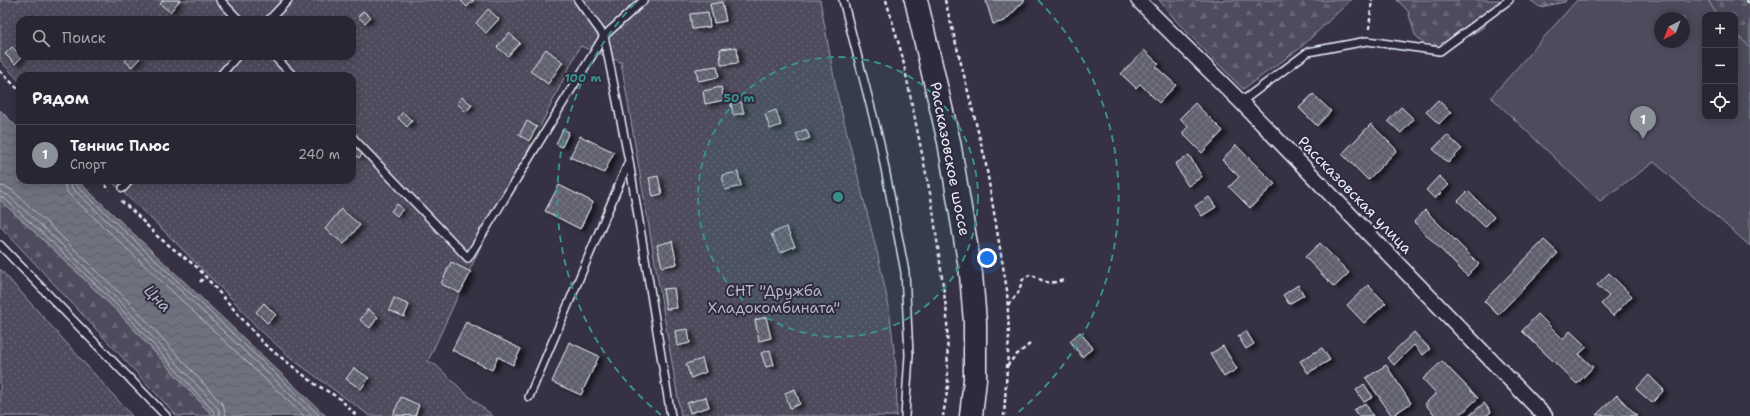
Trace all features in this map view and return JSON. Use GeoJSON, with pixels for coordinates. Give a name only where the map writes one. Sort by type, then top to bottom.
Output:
{"type":"FeatureCollection","features":[{"type":"Feature","properties":{"kind":"main road","name":"Рассказовское шоссе"},"geometry":{"type":"LineString","coordinates":[[916,0],[949,142],[972,274],[975,322],[975,379],[971,416]]}},
{"type":"Feature","properties":{"kind":"street","name":"Рассказовская улица"},"geometry":{"type":"LineString","coordinates":[[1138,0],[1241,102],[1545,416]]}},
{"type":"Feature","properties":{"kind":"lane"},"geometry":{"type":"LineString","coordinates":[[220,0],[235,16]]}},
{"type":"Feature","properties":{"kind":"lane"},"geometry":{"type":"LineString","coordinates":[[273,16],[288,0]]}},
{"type":"Feature","properties":{"kind":"lane"},"geometry":{"type":"LineString","coordinates":[[578,0],[604,36],[629,161],[671,416]]}},
{"type":"Feature","properties":{"kind":"lane"},"geometry":{"type":"LineString","coordinates":[[356,141],[468,258],[604,36],[644,0]]}},
{"type":"Feature","properties":{"kind":"lane"},"geometry":{"type":"LineString","coordinates":[[843,0],[880,142],[905,272],[909,355],[905,416]]}},
{"type":"Feature","properties":{"kind":"lane"},"geometry":{"type":"LineString","coordinates":[[1241,102],[1308,52],[1368,41],[1440,51],[1508,0]]}},
{"type":"Feature","properties":{"kind":"lane"},"geometry":{"type":"LineString","coordinates":[[223,72],[234,60]]}},
{"type":"Feature","properties":{"kind":"lane"},"geometry":{"type":"LineString","coordinates":[[278,60],[289,72]]}},
{"type":"Feature","properties":{"kind":"lane"},"geometry":{"type":"LineString","coordinates":[[529,397],[629,161]]}},
{"type":"Feature","properties":{"kind":"lane"},"geometry":{"type":"LineString","coordinates":[[123,188],[126,184]]}},
{"type":"Feature","properties":{"kind":"lane"},"geometry":{"type":"LineString","coordinates":[[0,245],[166,416]]}},
{"type":"Feature","properties":{"kind":"path"},"geometry":{"type":"LineString","coordinates":[[886,0],[902,55],[932,204],[947,316],[948,386],[943,416]]}},
{"type":"Feature","properties":{"kind":"path"},"geometry":{"type":"LineString","coordinates":[[945,0],[985,159],[1007,290],[1009,336],[1004,416]]}},
{"type":"Feature","properties":{"kind":"path"},"geometry":{"type":"LineString","coordinates":[[1368,41],[1372,0]]}},
{"type":"Feature","properties":{"kind":"path"},"geometry":{"type":"LineString","coordinates":[[1746,0],[1750,4]]}},
{"type":"Feature","properties":{"kind":"path"},"geometry":{"type":"LineString","coordinates":[[0,71],[16,87]]}},
{"type":"Feature","properties":{"kind":"path"},"geometry":{"type":"LineString","coordinates":[[144,223],[158,238],[198,268],[264,344],[315,384],[339,398],[357,416]]}},
{"type":"Feature","properties":{"kind":"path"},"geometry":{"type":"LineString","coordinates":[[1008,306],[1018,293],[1023,279],[1031,274],[1043,281],[1053,284],[1063,280]]}},
{"type":"Feature","properties":{"kind":"path"},"geometry":{"type":"LineString","coordinates":[[200,282],[205,276]]}},
{"type":"Feature","properties":{"kind":"path"},"geometry":{"type":"LineString","coordinates":[[1007,366],[1015,356],[1030,344]]}},
{"type":"Feature","properties":{"kind":"green space","name":"СНТ \"Дружба Хладокомбината\""},"geometry":{"type":"Polygon","coordinates":[[[0,0],[820,0],[837,94],[878,256],[889,307],[896,367],[897,416],[681,416],[621,62],[580,46],[484,239],[428,361],[437,366],[464,392],[493,416],[370,416],[292,359],[257,327],[233,300],[114,184],[356,184],[356,72],[16,72],[16,78],[0,60],[0,0]]]}},
{"type":"Feature","properties":{"kind":"green space"},"geometry":{"type":"Polygon","coordinates":[[[1159,0],[1351,0],[1299,49],[1243,89],[1179,24],[1159,0]]]}},
{"type":"Feature","properties":{"kind":"green space"},"geometry":{"type":"Polygon","coordinates":[[[1397,0],[1500,0],[1484,27],[1437,56],[1415,35],[1408,11],[1397,0]]]}},
{"type":"Feature","properties":{"kind":"green space"},"geometry":{"type":"Polygon","coordinates":[[[1530,0],[1566,0],[1565,2],[1540,7],[1530,0]]]}},
{"type":"Feature","properties":{"kind":"green space"},"geometry":{"type":"Polygon","coordinates":[[[1577,0],[1724,0],[1738,12],[1702,12],[1702,120],[1738,120],[1738,12],[1750,23],[1750,246],[1654,162],[1600,201],[1491,97],[1577,0]]]}},
{"type":"Feature","properties":{"kind":"green space"},"geometry":{"type":"Polygon","coordinates":[[[1708,0],[1750,0],[1750,47],[1738,36],[1738,12],[1715,12],[1708,0]]]}},
{"type":"Feature","properties":{"kind":"green space"},"geometry":{"type":"Polygon","coordinates":[[[0,200],[119,313],[213,416],[177,416],[0,226],[0,200]]]}},
{"type":"Feature","properties":{"kind":"green space"},"geometry":{"type":"Polygon","coordinates":[[[0,269],[132,416],[0,416],[0,269]]]}},
{"type":"Feature","properties":{"kind":"water","name":"Цна"},"geometry":{"type":"Polygon","coordinates":[[[0,110],[16,126],[16,184],[81,184],[326,416],[213,416],[119,313],[0,200],[0,110]]]}},
{"type":"Feature","properties":{"kind":"building"},"geometry":{"type":"Polygon","coordinates":[[[163,0],[180,0],[170,12],[160,4],[163,0]]]}},
{"type":"Feature","properties":{"kind":"building"},"geometry":{"type":"Polygon","coordinates":[[[460,0],[474,0],[467,7],[460,0]]]}},
{"type":"Feature","properties":{"kind":"building"},"geometry":{"type":"Polygon","coordinates":[[[1025,0],[1005,21],[993,24],[986,1],[1025,0]]]}},
{"type":"Feature","properties":{"kind":"building"},"geometry":{"type":"Polygon","coordinates":[[[722,2],[726,21],[714,23],[710,4],[722,2]]]}},
{"type":"Feature","properties":{"kind":"building"},"geometry":{"type":"Polygon","coordinates":[[[488,9],[499,19],[486,33],[476,23],[488,9]]]}},
{"type":"Feature","properties":{"kind":"building"},"geometry":{"type":"Polygon","coordinates":[[[363,11],[371,17],[365,23],[358,17],[363,11]]]}},
{"type":"Feature","properties":{"kind":"building"},"geometry":{"type":"Polygon","coordinates":[[[708,12],[710,27],[692,29],[690,14],[708,12]]]}},
{"type":"Feature","properties":{"kind":"building"},"geometry":{"type":"Polygon","coordinates":[[[509,33],[520,43],[508,56],[497,47],[509,33]]]}},
{"type":"Feature","properties":{"kind":"building"},"geometry":{"type":"Polygon","coordinates":[[[12,47],[16,51],[16,60],[19,60],[15,64],[5,54],[12,47]]]}},
{"type":"Feature","properties":{"kind":"building"},"geometry":{"type":"Polygon","coordinates":[[[737,47],[738,63],[721,65],[720,49],[737,47]]]}},
{"type":"Feature","properties":{"kind":"building"},"geometry":{"type":"Polygon","coordinates":[[[546,49],[563,62],[548,84],[530,71],[546,49]]]}},
{"type":"Feature","properties":{"kind":"building"},"geometry":{"type":"Polygon","coordinates":[[[1144,50],[1159,64],[1156,67],[1176,85],[1159,103],[1140,84],[1136,88],[1121,74],[1144,50]]]}},
{"type":"Feature","properties":{"kind":"building"},"geometry":{"type":"Polygon","coordinates":[[[126,60],[138,60],[132,67],[125,61],[126,60]]]}},
{"type":"Feature","properties":{"kind":"building"},"geometry":{"type":"Polygon","coordinates":[[[717,66],[719,77],[698,81],[696,69],[717,66]]]}},
{"type":"Feature","properties":{"kind":"building"},"geometry":{"type":"Polygon","coordinates":[[[721,87],[724,100],[705,104],[703,91],[721,87]]]}},
{"type":"Feature","properties":{"kind":"building"},"geometry":{"type":"Polygon","coordinates":[[[1313,94],[1331,111],[1317,126],[1299,108],[1313,94]]]}},
{"type":"Feature","properties":{"kind":"building"},"geometry":{"type":"Polygon","coordinates":[[[462,97],[472,105],[466,112],[457,103],[462,97]]]}},
{"type":"Feature","properties":{"kind":"building"},"geometry":{"type":"Polygon","coordinates":[[[1438,100],[1451,112],[1439,124],[1426,112],[1438,100]]]}},
{"type":"Feature","properties":{"kind":"building"},"geometry":{"type":"Polygon","coordinates":[[[741,102],[744,113],[733,115],[731,104],[741,102]]]}},
{"type":"Feature","properties":{"kind":"building"},"geometry":{"type":"Polygon","coordinates":[[[1195,103],[1223,131],[1202,153],[1182,133],[1188,127],[1180,118],[1195,103]]]}},
{"type":"Feature","properties":{"kind":"building"},"geometry":{"type":"Polygon","coordinates":[[[1401,107],[1414,119],[1401,133],[1388,121],[1401,107]]]}},
{"type":"Feature","properties":{"kind":"building"},"geometry":{"type":"Polygon","coordinates":[[[776,110],[781,125],[770,129],[765,114],[776,110]]]}},
{"type":"Feature","properties":{"kind":"building"},"geometry":{"type":"Polygon","coordinates":[[[403,112],[412,121],[407,127],[398,118],[403,112]]]}},
{"type":"Feature","properties":{"kind":"building"},"geometry":{"type":"Polygon","coordinates":[[[527,121],[537,127],[529,141],[519,135],[527,121]]]}},
{"type":"Feature","properties":{"kind":"building"},"geometry":{"type":"Polygon","coordinates":[[[1371,124],[1397,150],[1368,180],[1342,154],[1371,124]]]}},
{"type":"Feature","properties":{"kind":"building"},"geometry":{"type":"Polygon","coordinates":[[[563,129],[569,132],[562,147],[556,144],[563,129]]]}},
{"type":"Feature","properties":{"kind":"building"},"geometry":{"type":"Polygon","coordinates":[[[806,129],[810,138],[799,142],[796,134],[806,129]]]}},
{"type":"Feature","properties":{"kind":"building"},"geometry":{"type":"Polygon","coordinates":[[[1447,135],[1462,149],[1448,163],[1433,149],[1447,135]]]}},
{"type":"Feature","properties":{"kind":"building"},"geometry":{"type":"Polygon","coordinates":[[[580,136],[614,152],[604,173],[570,157],[580,136]]]}},
{"type":"Feature","properties":{"kind":"building"},"geometry":{"type":"Polygon","coordinates":[[[356,138],[367,149],[359,158],[356,155],[356,138]]]}},
{"type":"Feature","properties":{"kind":"building"},"geometry":{"type":"Polygon","coordinates":[[[1236,145],[1275,184],[1250,208],[1229,187],[1239,177],[1222,160],[1236,145]]]}},
{"type":"Feature","properties":{"kind":"building"},"geometry":{"type":"Polygon","coordinates":[[[1189,155],[1202,177],[1188,186],[1175,164],[1189,155]]]}},
{"type":"Feature","properties":{"kind":"building"},"geometry":{"type":"Polygon","coordinates":[[[738,172],[741,186],[725,190],[722,175],[738,172]]]}},
{"type":"Feature","properties":{"kind":"building"},"geometry":{"type":"Polygon","coordinates":[[[658,176],[662,194],[653,196],[649,178],[658,176]]]}},
{"type":"Feature","properties":{"kind":"building"},"geometry":{"type":"Polygon","coordinates":[[[1439,176],[1449,185],[1435,199],[1426,190],[1439,176]]]}},
{"type":"Feature","properties":{"kind":"building"},"geometry":{"type":"Polygon","coordinates":[[[559,185],[593,202],[580,229],[545,211],[559,185]]]}},
{"type":"Feature","properties":{"kind":"building"},"geometry":{"type":"Polygon","coordinates":[[[1468,191],[1494,217],[1485,227],[1458,201],[1468,191]]]}},
{"type":"Feature","properties":{"kind":"building"},"geometry":{"type":"Polygon","coordinates":[[[1209,197],[1216,207],[1202,216],[1195,206],[1209,197]]]}},
{"type":"Feature","properties":{"kind":"building"},"geometry":{"type":"Polygon","coordinates":[[[397,204],[403,209],[397,216],[391,211],[397,204]]]}},
{"type":"Feature","properties":{"kind":"building"},"geometry":{"type":"Polygon","coordinates":[[[341,209],[360,225],[344,244],[325,229],[341,209]]]}},
{"type":"Feature","properties":{"kind":"building"},"geometry":{"type":"Polygon","coordinates":[[[1425,210],[1479,264],[1467,276],[1414,222],[1425,210]]]}},
{"type":"Feature","properties":{"kind":"building"},"geometry":{"type":"Polygon","coordinates":[[[786,227],[795,246],[780,253],[771,234],[786,227]]]}},
{"type":"Feature","properties":{"kind":"building"},"geometry":{"type":"Polygon","coordinates":[[[1544,240],[1558,253],[1498,315],[1484,301],[1544,240]]]}},
{"type":"Feature","properties":{"kind":"building"},"geometry":{"type":"Polygon","coordinates":[[[672,241],[677,264],[662,267],[657,245],[672,241]]]}},
{"type":"Feature","properties":{"kind":"building"},"geometry":{"type":"Polygon","coordinates":[[[1320,243],[1349,273],[1334,287],[1305,257],[1320,243]]]}},
{"type":"Feature","properties":{"kind":"building"},"geometry":{"type":"Polygon","coordinates":[[[451,262],[471,272],[460,293],[441,284],[451,262]]]}},
{"type":"Feature","properties":{"kind":"building"},"geometry":{"type":"Polygon","coordinates":[[[1609,273],[1632,296],[1613,316],[1601,304],[1609,296],[1597,285],[1609,273]]]}},
{"type":"Feature","properties":{"kind":"building"},"geometry":{"type":"Polygon","coordinates":[[[1298,285],[1304,295],[1289,304],[1283,295],[1298,285]]]}},
{"type":"Feature","properties":{"kind":"building"},"geometry":{"type":"Polygon","coordinates":[[[1368,285],[1386,303],[1364,323],[1347,305],[1368,285]]]}},
{"type":"Feature","properties":{"kind":"building"},"geometry":{"type":"Polygon","coordinates":[[[674,288],[677,308],[666,309],[663,289],[674,288]]]}},
{"type":"Feature","properties":{"kind":"building"},"geometry":{"type":"Polygon","coordinates":[[[394,298],[409,305],[404,317],[389,310],[394,298]]]}},
{"type":"Feature","properties":{"kind":"building"},"geometry":{"type":"Polygon","coordinates":[[[264,303],[276,315],[267,323],[256,312],[264,303]]]}},
{"type":"Feature","properties":{"kind":"building"},"geometry":{"type":"Polygon","coordinates":[[[368,309],[378,317],[370,328],[360,320],[368,309]]]}},
{"type":"Feature","properties":{"kind":"building"},"geometry":{"type":"Polygon","coordinates":[[[1538,314],[1563,339],[1570,331],[1587,347],[1579,354],[1593,367],[1577,384],[1522,331],[1538,314]]]}},
{"type":"Feature","properties":{"kind":"building"},"geometry":{"type":"Polygon","coordinates":[[[766,317],[771,338],[759,341],[755,320],[766,317]]]}},
{"type":"Feature","properties":{"kind":"building"},"geometry":{"type":"Polygon","coordinates":[[[466,322],[521,349],[513,365],[498,357],[492,370],[452,350],[466,322]]]}},
{"type":"Feature","properties":{"kind":"building"},"geometry":{"type":"Polygon","coordinates":[[[688,329],[690,343],[677,346],[675,331],[688,329]]]}},
{"type":"Feature","properties":{"kind":"building"},"geometry":{"type":"Polygon","coordinates":[[[1246,331],[1254,344],[1246,349],[1238,336],[1246,331]]]}},
{"type":"Feature","properties":{"kind":"building"},"geometry":{"type":"Polygon","coordinates":[[[1080,332],[1093,348],[1082,357],[1070,341],[1080,332]]]}},
{"type":"Feature","properties":{"kind":"building"},"geometry":{"type":"Polygon","coordinates":[[[1414,332],[1430,349],[1423,355],[1414,345],[1394,365],[1387,358],[1414,332]]]}},
{"type":"Feature","properties":{"kind":"building"},"geometry":{"type":"Polygon","coordinates":[[[569,342],[599,356],[581,395],[552,382],[569,342]]]}},
{"type":"Feature","properties":{"kind":"building"},"geometry":{"type":"Polygon","coordinates":[[[1223,346],[1237,369],[1224,377],[1210,354],[1223,346]]]}},
{"type":"Feature","properties":{"kind":"building"},"geometry":{"type":"Polygon","coordinates":[[[1322,348],[1330,360],[1308,373],[1300,361],[1322,348]]]}},
{"type":"Feature","properties":{"kind":"building"},"geometry":{"type":"Polygon","coordinates":[[[770,350],[774,365],[766,367],[761,353],[770,350]]]}},
{"type":"Feature","properties":{"kind":"building"},"geometry":{"type":"Polygon","coordinates":[[[702,359],[706,372],[691,378],[686,364],[702,359]]]}},
{"type":"Feature","properties":{"kind":"building"},"geometry":{"type":"Polygon","coordinates":[[[1442,361],[1478,398],[1459,416],[1432,416],[1434,414],[1425,404],[1436,393],[1423,379],[1442,361]]]}},
{"type":"Feature","properties":{"kind":"building"},"geometry":{"type":"Polygon","coordinates":[[[1386,365],[1411,403],[1392,416],[1366,378],[1386,365]]]}},
{"type":"Feature","properties":{"kind":"building"},"geometry":{"type":"Polygon","coordinates":[[[354,368],[369,378],[361,389],[346,379],[354,368]]]}},
{"type":"Feature","properties":{"kind":"building"},"geometry":{"type":"Polygon","coordinates":[[[1649,375],[1664,390],[1652,403],[1636,389],[1649,375]]]}},
{"type":"Feature","properties":{"kind":"building"},"geometry":{"type":"Polygon","coordinates":[[[1364,384],[1373,397],[1364,402],[1356,390],[1364,384]]]}},
{"type":"Feature","properties":{"kind":"building"},"geometry":{"type":"Polygon","coordinates":[[[795,389],[800,404],[790,408],[785,393],[795,389]]]}},
{"type":"Feature","properties":{"kind":"building"},"geometry":{"type":"Polygon","coordinates":[[[1617,395],[1637,416],[1596,415],[1617,395]]]}},
{"type":"Feature","properties":{"kind":"building"},"geometry":{"type":"Polygon","coordinates":[[[401,397],[419,405],[415,416],[393,415],[401,397]]]}},
{"type":"Feature","properties":{"kind":"building"},"geometry":{"type":"Polygon","coordinates":[[[706,397],[709,407],[690,413],[687,403],[706,397]]]}},
{"type":"Feature","properties":{"kind":"building"},"geometry":{"type":"Polygon","coordinates":[[[1365,403],[1373,416],[1358,416],[1354,410],[1365,403]]]}},
{"type":"Feature","properties":{"kind":"building"},"geometry":{"type":"Polygon","coordinates":[[[1484,403],[1491,412],[1486,416],[1469,416],[1484,403]]]}},
{"type":"Feature","properties":{"kind":"place","name":"Теннис Плюс"},"geometry":{"type":"Point","coordinates":[1643,139]}}]}
